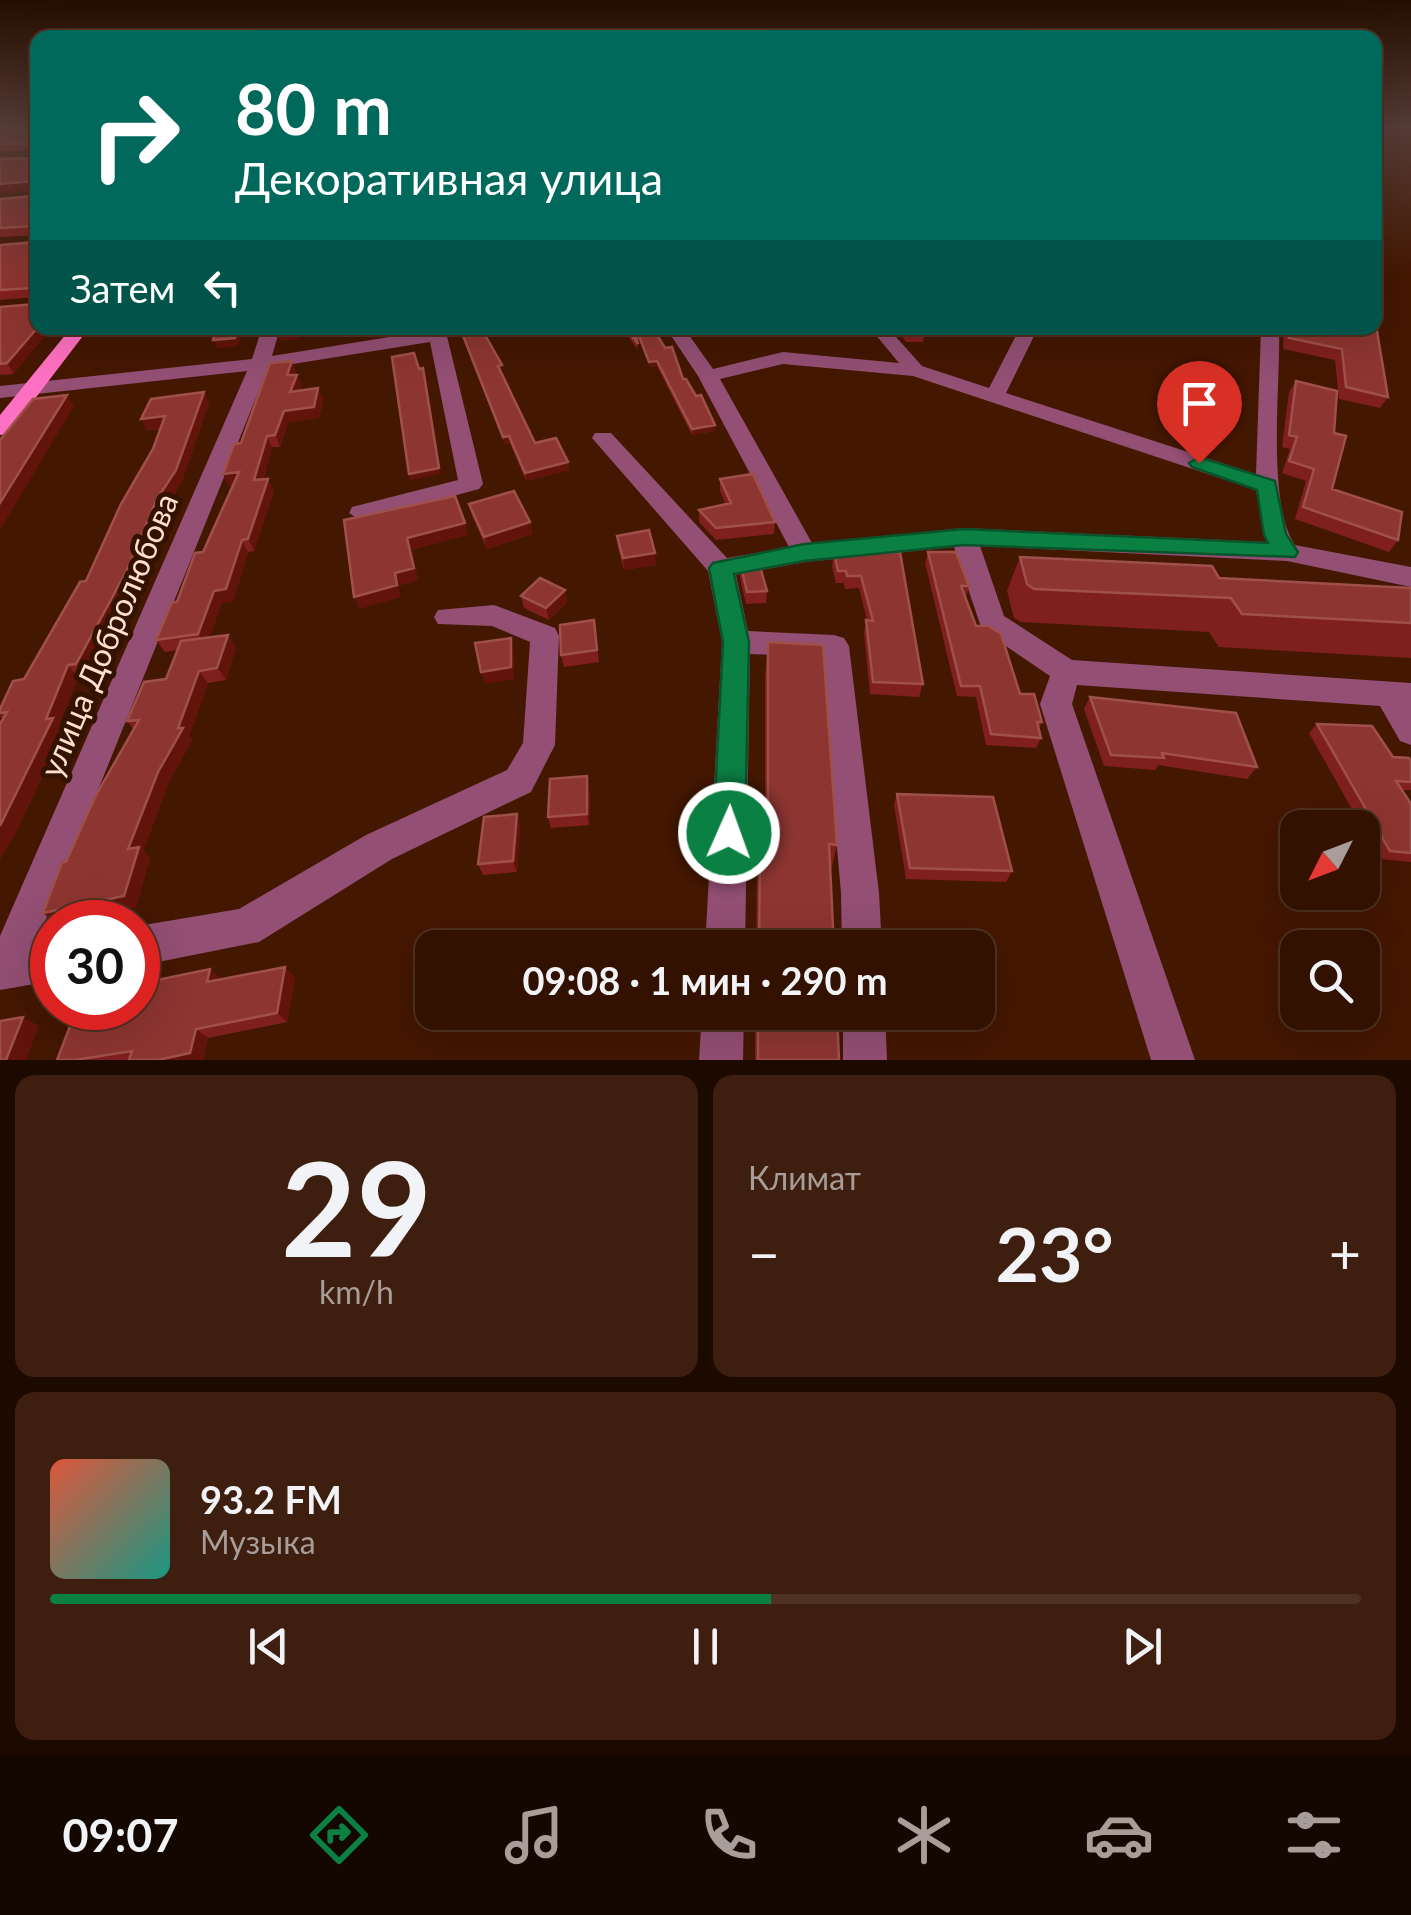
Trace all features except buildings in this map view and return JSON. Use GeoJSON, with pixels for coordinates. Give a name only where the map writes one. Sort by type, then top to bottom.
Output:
{"type":"FeatureCollection","features":[{"type":"Feature","properties":{"kind":"main road"},"geometry":{"type":"LineString","coordinates":[[0,428],[74,335]]}},
{"type":"Feature","properties":{"kind":"street","name":"улица Добролюбова"},"geometry":{"type":"LineString","coordinates":[[3,970],[260,364],[269,335]]}},
{"type":"Feature","properties":{"kind":"street"},"geometry":{"type":"LineString","coordinates":[[0,392],[260,364],[416,335]]}},
{"type":"Feature","properties":{"kind":"street"},"geometry":{"type":"LineString","coordinates":[[361,513],[471,484],[438,335]]}},
{"type":"Feature","properties":{"kind":"street"},"geometry":{"type":"LineString","coordinates":[[680,335],[708,376],[804,552]]}},
{"type":"Feature","properties":{"kind":"street"},"geometry":{"type":"LineString","coordinates":[[885,335],[915,370]]}},
{"type":"Feature","properties":{"kind":"street"},"geometry":{"type":"LineString","coordinates":[[996,394],[1026,335]]}},
{"type":"Feature","properties":{"kind":"street"},"geometry":{"type":"LineString","coordinates":[[1270,335],[1267,486],[1275,535],[1287,552]]}},
{"type":"Feature","properties":{"kind":"street"},"geometry":{"type":"LineString","coordinates":[[708,376],[783,358],[915,370],[1267,486]]}},
{"type":"Feature","properties":{"kind":"street"},"geometry":{"type":"LineString","coordinates":[[603,438],[721,568],[736,642],[726,930]]}},
{"type":"Feature","properties":{"kind":"street"},"geometry":{"type":"LineString","coordinates":[[964,537],[992,622],[1066,672],[1400,696],[1411,731]]}},
{"type":"Feature","properties":{"kind":"street"},"geometry":{"type":"LineString","coordinates":[[721,568],[804,552],[964,537],[1287,552],[1411,577]]}},
{"type":"Feature","properties":{"kind":"street"},"geometry":{"type":"LineString","coordinates":[[160,942],[245,928],[380,847],[519,781],[540,745],[545,636],[494,615],[448,617]]}},
{"type":"Feature","properties":{"kind":"street"},"geometry":{"type":"LineString","coordinates":[[736,642],[834,646],[861,930]]}},
{"type":"Feature","properties":{"kind":"street"},"geometry":{"type":"LineString","coordinates":[[1066,672],[1056,704],[1173,1060]]}},
{"type":"Feature","properties":{"kind":"street"},"geometry":{"type":"LineString","coordinates":[[3,970],[30,965]]}},
{"type":"Feature","properties":{"kind":"street"},"geometry":{"type":"LineString","coordinates":[[721,1060],[722,1030]]}},
{"type":"Feature","properties":{"kind":"street"},"geometry":{"type":"LineString","coordinates":[[864,1030],[865,1060]]}},
{"type":"Feature","properties":{"kind":"route"},"geometry":{"type":"LineString","coordinates":[[729,833],[736,642],[721,568],[804,552],[964,537],[1287,552],[1275,535],[1267,486],[1199,463]]}}]}
